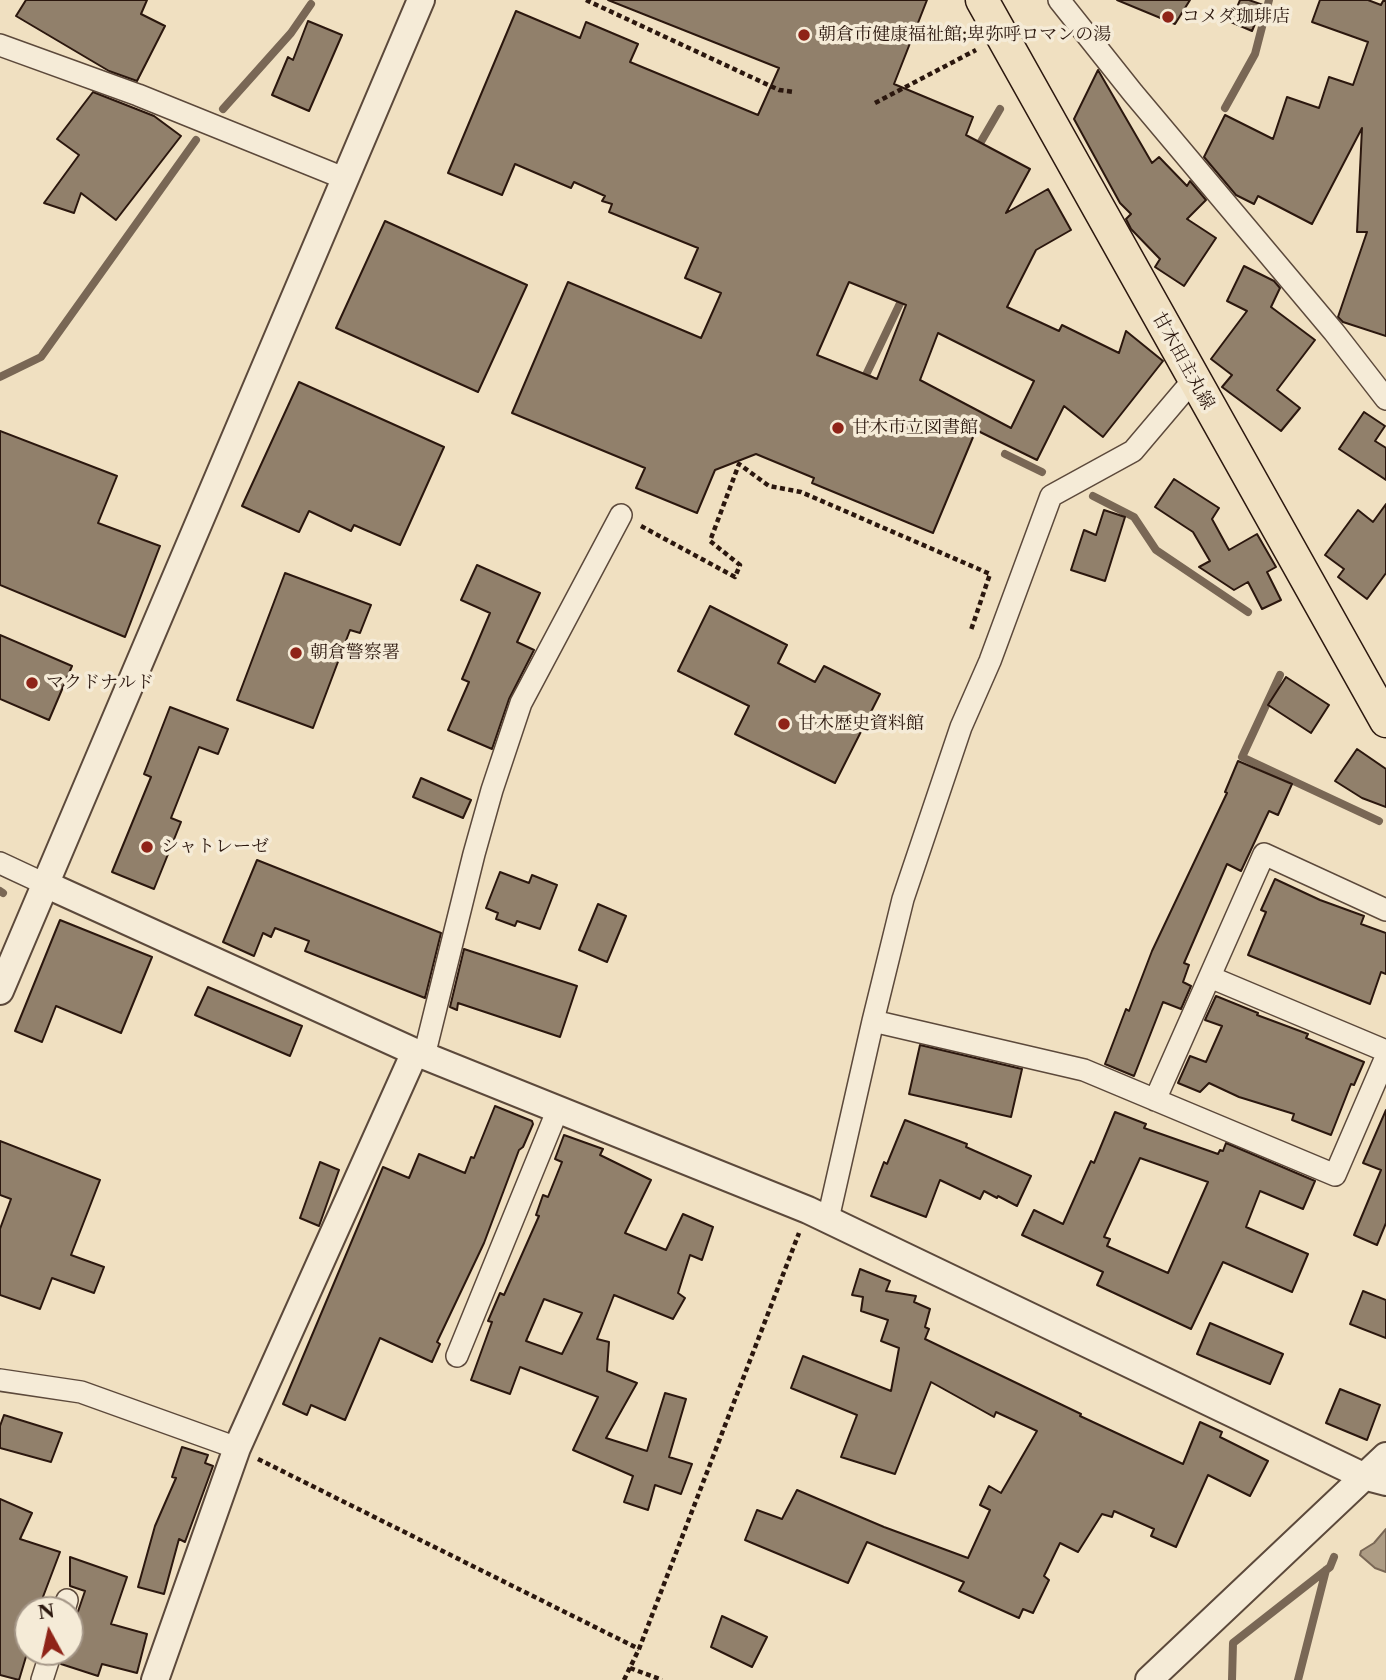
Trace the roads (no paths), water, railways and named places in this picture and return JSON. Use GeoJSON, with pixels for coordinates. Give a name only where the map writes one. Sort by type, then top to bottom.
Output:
{"type":"FeatureCollection","features":[{"type":"Feature","properties":{"kind":"main road","name":"甘木田主丸線"},"geometry":{"type":"LineString","coordinates":[[982,0],[1386,721]]}},
{"type":"Feature","properties":{"kind":"street"},"geometry":{"type":"LineString","coordinates":[[0,991],[421,0]]}},
{"type":"Feature","properties":{"kind":"street"},"geometry":{"type":"LineString","coordinates":[[1059,0],[1133,93],[1334,332],[1386,399]]}},
{"type":"Feature","properties":{"kind":"street"},"geometry":{"type":"LineString","coordinates":[[0,45],[138,95],[346,179]]}},
{"type":"Feature","properties":{"kind":"street"},"geometry":{"type":"LineString","coordinates":[[818,1214],[873,1021],[903,899],[957,737],[990,661],[1051,496],[1133,452],[1194,379]]}},
{"type":"Feature","properties":{"kind":"street"},"geometry":{"type":"LineString","coordinates":[[155,1680],[237,1448],[420,1054],[477,841],[521,703],[621,515]]}},
{"type":"Feature","properties":{"kind":"street"},"geometry":{"type":"LineString","coordinates":[[1155,1100],[1264,854],[1386,910]]}},
{"type":"Feature","properties":{"kind":"street"},"geometry":{"type":"LineString","coordinates":[[0,863],[420,1054],[818,1214],[1375,1479]]}},
{"type":"Feature","properties":{"kind":"street"},"geometry":{"type":"LineString","coordinates":[[1210,977],[1386,1051]]}},
{"type":"Feature","properties":{"kind":"street"},"geometry":{"type":"LineString","coordinates":[[873,1021],[1084,1070],[1335,1175],[1386,1057]]}},
{"type":"Feature","properties":{"kind":"street"},"geometry":{"type":"LineString","coordinates":[[457,1356],[558,1109]]}},
{"type":"Feature","properties":{"kind":"street"},"geometry":{"type":"LineString","coordinates":[[0,1380],[81,1392],[237,1448]]}},
{"type":"Feature","properties":{"kind":"street"},"geometry":{"type":"LineString","coordinates":[[1149,1680],[1375,1479],[1386,1456]]}},
{"type":"Feature","properties":{"kind":"waterway"},"geometry":{"type":"LineString","coordinates":[[1225,108],[1255,54],[1269,0]]}},
{"type":"Feature","properties":{"kind":"waterway"},"geometry":{"type":"LineString","coordinates":[[223,109],[291,33],[311,4]]}},
{"type":"Feature","properties":{"kind":"waterway"},"geometry":{"type":"LineString","coordinates":[[975,152],[1000,109]]}},
{"type":"Feature","properties":{"kind":"waterway"},"geometry":{"type":"LineString","coordinates":[[0,377],[41,357],[196,140]]}},
{"type":"Feature","properties":{"kind":"waterway"},"geometry":{"type":"LineString","coordinates":[[870,379],[865,377],[904,295]]}},
{"type":"Feature","properties":{"kind":"waterway"},"geometry":{"type":"LineString","coordinates":[[1005,454],[1042,472]]}},
{"type":"Feature","properties":{"kind":"waterway"},"geometry":{"type":"LineString","coordinates":[[1093,496],[1134,517],[1156,550],[1248,612]]}},
{"type":"Feature","properties":{"kind":"waterway"},"geometry":{"type":"LineString","coordinates":[[1280,675],[1242,757],[1379,821]]}},
{"type":"Feature","properties":{"kind":"waterway"},"geometry":{"type":"LineString","coordinates":[[1232,1680],[1233,1643],[1330,1567],[1334,1557]]}},
{"type":"Feature","properties":{"kind":"waterway"},"geometry":{"type":"LineString","coordinates":[[1298,1680],[1326,1570]]}},
{"type":"Feature","properties":{"kind":"place","name":"コメダ珈琲店"},"geometry":{"type":"Point","coordinates":[1168,17]}},
{"type":"Feature","properties":{"kind":"place","name":"朝倉市健康福祉館;卑弥呼ロマンの湯"},"geometry":{"type":"Point","coordinates":[804,35]}},
{"type":"Feature","properties":{"kind":"place","name":"甘木市立図書館"},"geometry":{"type":"Point","coordinates":[838,428]}},
{"type":"Feature","properties":{"kind":"place","name":"朝倉警察署"},"geometry":{"type":"Point","coordinates":[296,653]}},
{"type":"Feature","properties":{"kind":"place","name":"マクドナルド"},"geometry":{"type":"Point","coordinates":[32,683]}},
{"type":"Feature","properties":{"kind":"place","name":"甘木歴史資料館"},"geometry":{"type":"Point","coordinates":[784,724]}},
{"type":"Feature","properties":{"kind":"place","name":"シャトレーゼ"},"geometry":{"type":"Point","coordinates":[147,847]}}]}
